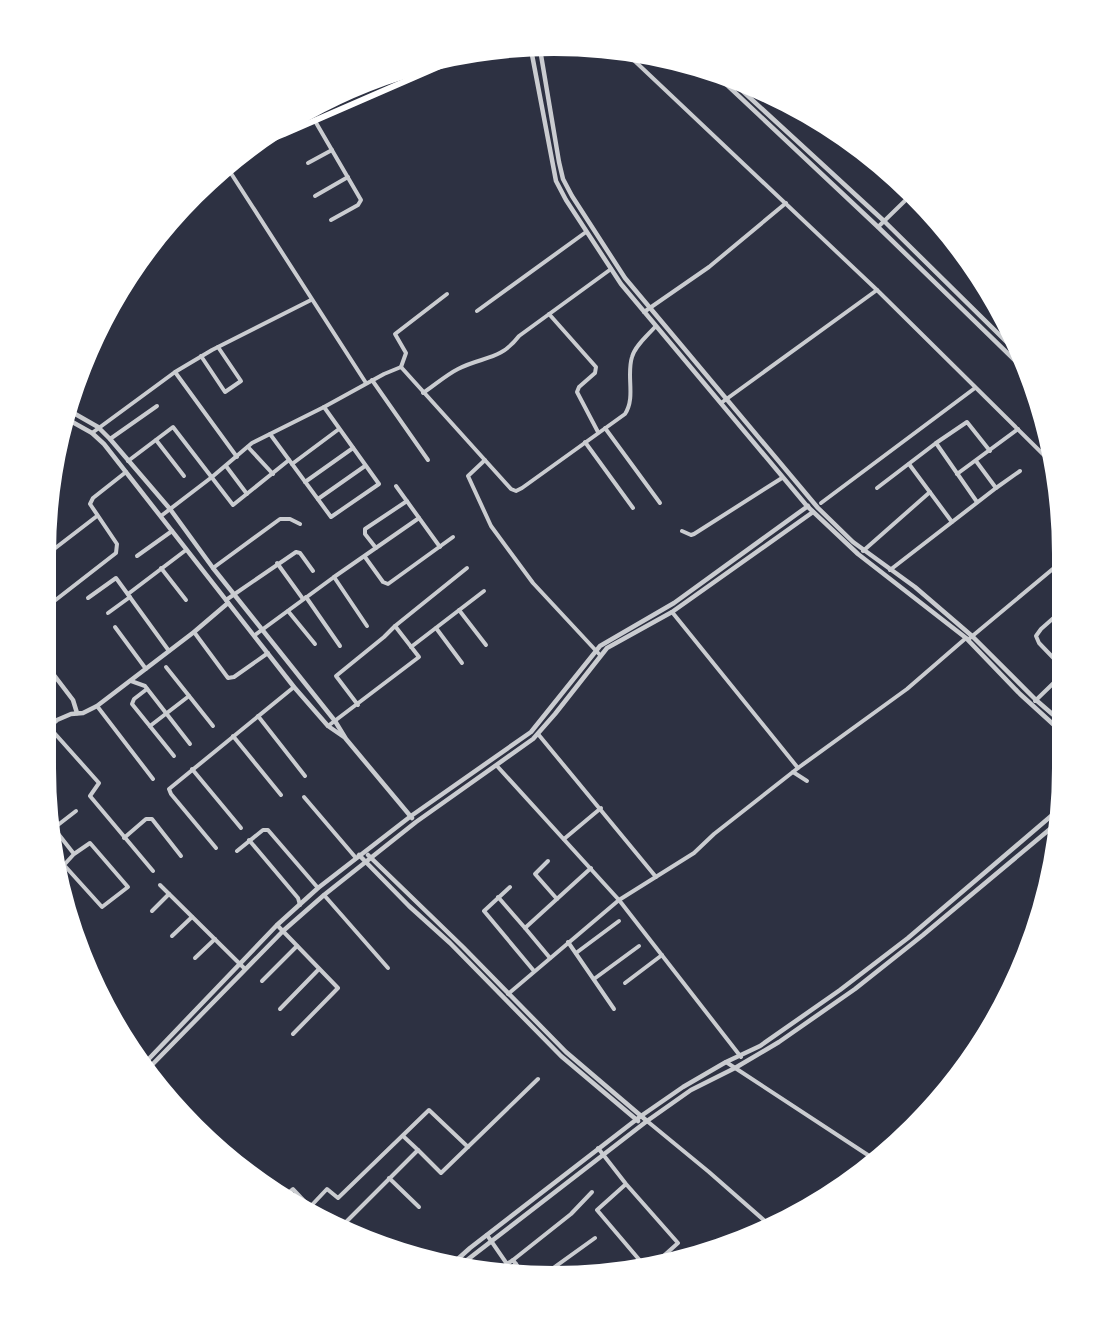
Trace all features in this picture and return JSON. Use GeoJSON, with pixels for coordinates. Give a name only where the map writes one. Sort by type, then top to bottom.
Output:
{"type":"FeatureCollection","features":[{"type":"Feature","properties":{"kind":"main road"},"geometry":{"type":"LineString","coordinates":[[275,137],[441,66]]}},
{"type":"Feature","properties":{"kind":"street"},"geometry":{"type":"LineString","coordinates":[[532,53],[554,174],[566,200],[586,232],[655,327],[782,478],[863,550],[915,587],[1056,726]]}},
{"type":"Feature","properties":{"kind":"street"},"geometry":{"type":"LineString","coordinates":[[541,53],[563,179],[578,207],[620,271],[810,504]]}},
{"type":"Feature","properties":{"kind":"street"},"geometry":{"type":"LineString","coordinates":[[633,59],[877,290],[1046,456]]}},
{"type":"Feature","properties":{"kind":"street"},"geometry":{"type":"LineString","coordinates":[[722,82],[878,227],[1017,363]]}},
{"type":"Feature","properties":{"kind":"street"},"geometry":{"type":"LineString","coordinates":[[741,89],[884,221],[1010,345]]}},
{"type":"Feature","properties":{"kind":"street"},"geometry":{"type":"LineString","coordinates":[[314,121],[361,200],[360,203],[330,220]]}},
{"type":"Feature","properties":{"kind":"street"},"geometry":{"type":"LineString","coordinates":[[308,163],[332,150]]}},
{"type":"Feature","properties":{"kind":"street"},"geometry":{"type":"LineString","coordinates":[[229,172],[366,383]]}},
{"type":"Feature","properties":{"kind":"street"},"geometry":{"type":"LineString","coordinates":[[315,195],[348,177]]}},
{"type":"Feature","properties":{"kind":"street"},"geometry":{"type":"LineString","coordinates":[[878,227],[908,198]]}},
{"type":"Feature","properties":{"kind":"street"},"geometry":{"type":"LineString","coordinates":[[644,312],[718,261],[786,203]]}},
{"type":"Feature","properties":{"kind":"street"},"geometry":{"type":"LineString","coordinates":[[477,311],[586,232]]}},
{"type":"Feature","properties":{"kind":"street"},"geometry":{"type":"LineString","coordinates":[[423,393],[457,369],[510,348],[519,336],[611,269]]}},
{"type":"Feature","properties":{"kind":"street"},"geometry":{"type":"LineString","coordinates":[[721,403],[877,290]]}},
{"type":"Feature","properties":{"kind":"street"},"geometry":{"type":"LineString","coordinates":[[161,516],[248,447],[324,408],[366,383],[401,367],[406,353],[395,334],[447,294]]}},
{"type":"Feature","properties":{"kind":"street"},"geometry":{"type":"LineString","coordinates":[[92,433],[175,372],[201,356],[311,300]]}},
{"type":"Feature","properties":{"kind":"street"},"geometry":{"type":"LineString","coordinates":[[549,314],[596,367],[595,373],[579,387],[577,392],[598,432]]}},
{"type":"Feature","properties":{"kind":"street"},"geometry":{"type":"LineString","coordinates":[[401,367],[516,491],[625,414],[628,409],[634,351],[655,327]]}},
{"type":"Feature","properties":{"kind":"street"},"geometry":{"type":"LineString","coordinates":[[201,356],[225,392],[241,381],[218,347]]}},
{"type":"Feature","properties":{"kind":"street"},"geometry":{"type":"LineString","coordinates":[[175,372],[237,457]]}},
{"type":"Feature","properties":{"kind":"street"},"geometry":{"type":"LineString","coordinates":[[372,380],[428,460]]}},
{"type":"Feature","properties":{"kind":"street"},"geometry":{"type":"LineString","coordinates":[[147,1061],[277,926],[318,888],[411,816],[531,732],[598,652],[672,612],[817,508],[975,388]]}},
{"type":"Feature","properties":{"kind":"street"},"geometry":{"type":"LineString","coordinates":[[111,439],[157,406]]}},
{"type":"Feature","properties":{"kind":"street"},"geometry":{"type":"LineString","coordinates":[[270,434],[331,517],[379,484],[324,408]]}},
{"type":"Feature","properties":{"kind":"street"},"geometry":{"type":"LineString","coordinates":[[73,413],[111,439],[170,509],[213,568],[335,721],[346,739],[416,822]]}},
{"type":"Feature","properties":{"kind":"street"},"geometry":{"type":"LineString","coordinates":[[71,420],[92,433],[126,472],[294,687],[328,726],[346,739]]}},
{"type":"Feature","properties":{"kind":"street"},"geometry":{"type":"LineString","coordinates":[[877,488],[967,422],[990,450]]}},
{"type":"Feature","properties":{"kind":"street"},"geometry":{"type":"LineString","coordinates":[[128,461],[173,427],[233,505],[273,474],[339,429]]}},
{"type":"Feature","properties":{"kind":"street"},"geometry":{"type":"LineString","coordinates":[[605,429],[660,503]]}},
{"type":"Feature","properties":{"kind":"street"},"geometry":{"type":"LineString","coordinates":[[957,474],[1018,429]]}},
{"type":"Feature","properties":{"kind":"street"},"geometry":{"type":"LineString","coordinates":[[156,440],[184,476]]}},
{"type":"Feature","properties":{"kind":"street"},"geometry":{"type":"LineString","coordinates":[[585,442],[633,508]]}},
{"type":"Feature","properties":{"kind":"street"},"geometry":{"type":"LineString","coordinates":[[936,444],[977,502]]}},
{"type":"Feature","properties":{"kind":"street"},"geometry":{"type":"LineString","coordinates":[[248,447],[273,474]]}},
{"type":"Feature","properties":{"kind":"street"},"geometry":{"type":"LineString","coordinates":[[305,482],[353,448]]}},
{"type":"Feature","properties":{"kind":"street"},"geometry":{"type":"LineString","coordinates":[[485,460],[468,476],[491,526],[533,583],[598,652]]}},
{"type":"Feature","properties":{"kind":"street"},"geometry":{"type":"LineString","coordinates":[[976,461],[996,488]]}},
{"type":"Feature","properties":{"kind":"street"},"geometry":{"type":"LineString","coordinates":[[909,464],[952,522]]}},
{"type":"Feature","properties":{"kind":"street"},"geometry":{"type":"LineString","coordinates":[[225,466],[247,494]]}},
{"type":"Feature","properties":{"kind":"street"},"geometry":{"type":"LineString","coordinates":[[318,499],[365,466]]}},
{"type":"Feature","properties":{"kind":"street"},"geometry":{"type":"LineString","coordinates":[[890,570],[1020,471]]}},
{"type":"Feature","properties":{"kind":"street"},"geometry":{"type":"LineString","coordinates":[[52,603],[117,550],[117,544],[91,508],[90,501],[126,472]]}},
{"type":"Feature","properties":{"kind":"street"},"geometry":{"type":"LineString","coordinates":[[682,531],[694,534],[782,478]]}},
{"type":"Feature","properties":{"kind":"street"},"geometry":{"type":"LineString","coordinates":[[396,486],[440,547]]}},
{"type":"Feature","properties":{"kind":"street"},"geometry":{"type":"LineString","coordinates":[[858,555],[930,492]]}},
{"type":"Feature","properties":{"kind":"street"},"geometry":{"type":"LineString","coordinates":[[376,548],[365,534],[365,529],[407,501]]}},
{"type":"Feature","properties":{"kind":"street"},"geometry":{"type":"LineString","coordinates":[[150,1066],[283,931],[324,895],[416,822],[497,766],[538,734],[605,643],[674,603],[810,504]]}},
{"type":"Feature","properties":{"kind":"street"},"geometry":{"type":"LineString","coordinates":[[817,508],[858,555],[968,638]]}},
{"type":"Feature","properties":{"kind":"street"},"geometry":{"type":"LineString","coordinates":[[52,550],[97,516]]}},
{"type":"Feature","properties":{"kind":"street"},"geometry":{"type":"LineString","coordinates":[[255,635],[419,518]]}},
{"type":"Feature","properties":{"kind":"street"},"geometry":{"type":"LineString","coordinates":[[213,568],[280,519],[290,519],[300,524]]}},
{"type":"Feature","properties":{"kind":"street"},"geometry":{"type":"LineString","coordinates":[[138,556],[172,531]]}},
{"type":"Feature","properties":{"kind":"street"},"geometry":{"type":"LineString","coordinates":[[365,557],[383,582],[388,584],[453,537]]}},
{"type":"Feature","properties":{"kind":"street"},"geometry":{"type":"LineString","coordinates":[[108,613],[186,550]]}},
{"type":"Feature","properties":{"kind":"street"},"geometry":{"type":"LineString","coordinates":[[52,724],[57,720],[83,713],[97,706],[194,632],[234,594],[277,563],[298,552],[313,571]]}},
{"type":"Feature","properties":{"kind":"street"},"geometry":{"type":"LineString","coordinates":[[277,563],[340,646]]}},
{"type":"Feature","properties":{"kind":"street"},"geometry":{"type":"LineString","coordinates":[[506,996],[619,900],[694,852],[798,768],[907,689],[1056,566]]}},
{"type":"Feature","properties":{"kind":"street"},"geometry":{"type":"LineString","coordinates":[[161,568],[186,600]]}},
{"type":"Feature","properties":{"kind":"street"},"geometry":{"type":"LineString","coordinates":[[358,705],[336,676],[467,568]]}},
{"type":"Feature","properties":{"kind":"street"},"geometry":{"type":"LineString","coordinates":[[334,577],[367,626]]}},
{"type":"Feature","properties":{"kind":"street"},"geometry":{"type":"LineString","coordinates":[[88,598],[116,578],[169,651]]}},
{"type":"Feature","properties":{"kind":"street"},"geometry":{"type":"LineString","coordinates":[[411,647],[484,591]]}},
{"type":"Feature","properties":{"kind":"street"},"geometry":{"type":"LineString","coordinates":[[288,610],[315,644]]}},
{"type":"Feature","properties":{"kind":"street"},"geometry":{"type":"LineString","coordinates":[[459,610],[486,645]]}},
{"type":"Feature","properties":{"kind":"street"},"geometry":{"type":"LineString","coordinates":[[672,612],[798,768]]}},
{"type":"Feature","properties":{"kind":"street"},"geometry":{"type":"LineString","coordinates":[[1056,616],[1036,636],[1039,643],[1056,661]]}},
{"type":"Feature","properties":{"kind":"street"},"geometry":{"type":"LineString","coordinates":[[328,726],[419,657],[394,626]]}},
{"type":"Feature","properties":{"kind":"street"},"geometry":{"type":"LineString","coordinates":[[115,627],[146,669]]}},
{"type":"Feature","properties":{"kind":"street"},"geometry":{"type":"LineString","coordinates":[[436,628],[462,663]]}},
{"type":"Feature","properties":{"kind":"street"},"geometry":{"type":"LineString","coordinates":[[194,632],[228,678],[234,677],[269,653]]}},
{"type":"Feature","properties":{"kind":"street"},"geometry":{"type":"LineString","coordinates":[[166,666],[213,726]]}},
{"type":"Feature","properties":{"kind":"street"},"geometry":{"type":"LineString","coordinates":[[52,672],[73,700],[77,713]]}},
{"type":"Feature","properties":{"kind":"street"},"geometry":{"type":"LineString","coordinates":[[1033,702],[1056,680]]}},
{"type":"Feature","properties":{"kind":"street"},"geometry":{"type":"LineString","coordinates":[[130,681],[142,683],[190,744]]}},
{"type":"Feature","properties":{"kind":"street"},"geometry":{"type":"LineString","coordinates":[[216,848],[170,792],[171,786],[294,687]]}},
{"type":"Feature","properties":{"kind":"street"},"geometry":{"type":"LineString","coordinates":[[147,689],[134,699],[132,704],[174,756]]}},
{"type":"Feature","properties":{"kind":"street"},"geometry":{"type":"LineString","coordinates":[[150,726],[189,696]]}},
{"type":"Feature","properties":{"kind":"street"},"geometry":{"type":"LineString","coordinates":[[1033,702],[1056,719]]}},
{"type":"Feature","properties":{"kind":"street"},"geometry":{"type":"LineString","coordinates":[[97,706],[153,779]]}},
{"type":"Feature","properties":{"kind":"street"},"geometry":{"type":"LineString","coordinates":[[258,716],[305,776]]}},
{"type":"Feature","properties":{"kind":"street"},"geometry":{"type":"LineString","coordinates":[[52,730],[99,783],[90,796],[153,871]]}},
{"type":"Feature","properties":{"kind":"street"},"geometry":{"type":"LineString","coordinates":[[538,734],[656,877]]}},
{"type":"Feature","properties":{"kind":"street"},"geometry":{"type":"LineString","coordinates":[[233,736],[281,795]]}},
{"type":"Feature","properties":{"kind":"street"},"geometry":{"type":"LineString","coordinates":[[497,766],[619,900],[741,1057]]}},
{"type":"Feature","properties":{"kind":"street"},"geometry":{"type":"LineString","coordinates":[[192,769],[241,828]]}},
{"type":"Feature","properties":{"kind":"street"},"geometry":{"type":"LineString","coordinates":[[793,772],[807,781]]}},
{"type":"Feature","properties":{"kind":"street"},"geometry":{"type":"LineString","coordinates":[[304,797],[357,857],[365,862],[575,1061],[641,1116],[645,1123]]}},
{"type":"Feature","properties":{"kind":"street"},"geometry":{"type":"LineString","coordinates":[[564,839],[601,808]]}},
{"type":"Feature","properties":{"kind":"street"},"geometry":{"type":"LineString","coordinates":[[56,826],[76,811]]}},
{"type":"Feature","properties":{"kind":"street"},"geometry":{"type":"LineString","coordinates":[[456,1261],[641,1116],[683,1087],[726,1062],[741,1057],[760,1046],[840,990],[908,938],[1053,815]]}},
{"type":"Feature","properties":{"kind":"street"},"geometry":{"type":"LineString","coordinates":[[124,838],[146,819],[152,819],[181,856]]}},
{"type":"Feature","properties":{"kind":"street"},"geometry":{"type":"LineString","coordinates":[[464,1262],[691,1090],[735,1068],[802,1027],[855,989],[1052,828]]}},
{"type":"Feature","properties":{"kind":"street"},"geometry":{"type":"LineString","coordinates":[[237,851],[262,830],[270,831],[318,888]]}},
{"type":"Feature","properties":{"kind":"street"},"geometry":{"type":"LineString","coordinates":[[57,832],[74,854]]}},
{"type":"Feature","properties":{"kind":"street"},"geometry":{"type":"LineString","coordinates":[[249,840],[298,898],[300,905]]}},
{"type":"Feature","properties":{"kind":"street"},"geometry":{"type":"LineString","coordinates":[[90,843],[128,887],[102,907],[64,865],[74,854],[90,843]]}},
{"type":"Feature","properties":{"kind":"street"},"geometry":{"type":"LineString","coordinates":[[364,851],[463,947],[568,1062],[636,1120],[645,1123],[709,1172],[767,1223]]}},
{"type":"Feature","properties":{"kind":"street"},"geometry":{"type":"LineString","coordinates":[[549,861],[535,874],[556,899]]}},
{"type":"Feature","properties":{"kind":"street"},"geometry":{"type":"LineString","coordinates":[[525,928],[591,868]]}},
{"type":"Feature","properties":{"kind":"street"},"geometry":{"type":"LineString","coordinates":[[160,885],[245,969]]}},
{"type":"Feature","properties":{"kind":"street"},"geometry":{"type":"LineString","coordinates":[[510,887],[484,910],[534,971]]}},
{"type":"Feature","properties":{"kind":"street"},"geometry":{"type":"LineString","coordinates":[[152,910],[169,894]]}},
{"type":"Feature","properties":{"kind":"street"},"geometry":{"type":"LineString","coordinates":[[324,895],[388,968]]}},
{"type":"Feature","properties":{"kind":"street"},"geometry":{"type":"LineString","coordinates":[[498,897],[550,958]]}},
{"type":"Feature","properties":{"kind":"street"},"geometry":{"type":"LineString","coordinates":[[172,936],[192,916]]}},
{"type":"Feature","properties":{"kind":"street"},"geometry":{"type":"LineString","coordinates":[[576,953],[619,921]]}},
{"type":"Feature","properties":{"kind":"street"},"geometry":{"type":"LineString","coordinates":[[277,926],[338,988],[293,1034]]}},
{"type":"Feature","properties":{"kind":"street"},"geometry":{"type":"LineString","coordinates":[[195,958],[214,939]]}},
{"type":"Feature","properties":{"kind":"street"},"geometry":{"type":"LineString","coordinates":[[568,942],[614,1009]]}},
{"type":"Feature","properties":{"kind":"street"},"geometry":{"type":"LineString","coordinates":[[262,981],[297,946]]}},
{"type":"Feature","properties":{"kind":"street"},"geometry":{"type":"LineString","coordinates":[[594,979],[639,946]]}},
{"type":"Feature","properties":{"kind":"street"},"geometry":{"type":"LineString","coordinates":[[625,983],[662,955]]}},
{"type":"Feature","properties":{"kind":"street"},"geometry":{"type":"LineString","coordinates":[[280,1009],[319,969]]}},
{"type":"Feature","properties":{"kind":"street"},"geometry":{"type":"LineString","coordinates":[[726,1062],[871,1158]]}},
{"type":"Feature","properties":{"kind":"street"},"geometry":{"type":"LineString","coordinates":[[402,1136],[441,1173],[538,1079]]}},
{"type":"Feature","properties":{"kind":"street"},"geometry":{"type":"LineString","coordinates":[[310,1207],[327,1189],[338,1198],[429,1110],[468,1147]]}},
{"type":"Feature","properties":{"kind":"street"},"geometry":{"type":"LineString","coordinates":[[598,1148],[678,1244],[661,1259]]}},
{"type":"Feature","properties":{"kind":"street"},"geometry":{"type":"LineString","coordinates":[[344,1224],[417,1150]]}},
{"type":"Feature","properties":{"kind":"street"},"geometry":{"type":"LineString","coordinates":[[389,1178],[419,1207]]}},
{"type":"Feature","properties":{"kind":"street"},"geometry":{"type":"LineString","coordinates":[[626,1184],[597,1210],[642,1263]]}},
{"type":"Feature","properties":{"kind":"street"},"geometry":{"type":"LineString","coordinates":[[288,1194],[293,1189],[310,1207]]}},
{"type":"Feature","properties":{"kind":"street"},"geometry":{"type":"LineString","coordinates":[[508,1268],[571,1214],[592,1192]]}},
{"type":"Feature","properties":{"kind":"street"},"geometry":{"type":"LineString","coordinates":[[487,1235],[507,1264],[514,1262]]}},
{"type":"Feature","properties":{"kind":"street"},"geometry":{"type":"LineString","coordinates":[[551,1270],[595,1238]]}},
{"type":"Feature","properties":{"kind":"street"},"geometry":{"type":"LineString","coordinates":[[514,1262],[519,1269]]}}]}
